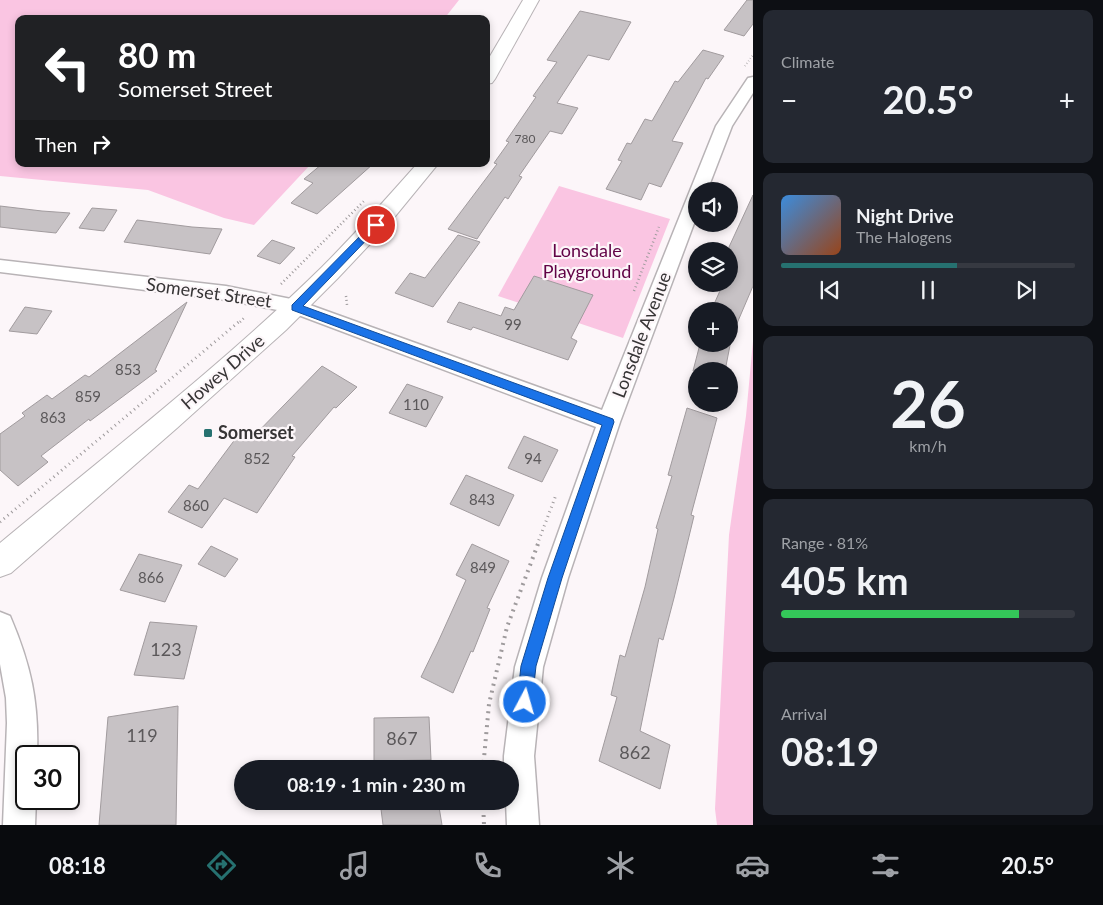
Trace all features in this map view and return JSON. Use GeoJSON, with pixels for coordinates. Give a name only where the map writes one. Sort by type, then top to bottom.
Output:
{"type":"FeatureCollection","features":[{"type":"Feature","properties":{"kind":"main road"},"geometry":{"type":"LineString","coordinates":[[490,72],[531,0]]}},
{"type":"Feature","properties":{"kind":"main road","name":"Howey Drive"},"geometry":{"type":"LineString","coordinates":[[0,563],[213,381],[296,307],[370,231],[425,167]]}},
{"type":"Feature","properties":{"kind":"street"},"geometry":{"type":"LineString","coordinates":[[702,182],[724,126],[753,82]]}},
{"type":"Feature","properties":{"kind":"street","name":"Lonsdale Avenue"},"geometry":{"type":"LineString","coordinates":[[523,825],[519,756],[529,666],[555,578],[609,422],[688,216]]}},
{"type":"Feature","properties":{"kind":"street","name":"Somerset Street"},"geometry":{"type":"LineString","coordinates":[[0,266],[226,293],[296,307],[609,422]]}},
{"type":"Feature","properties":{"kind":"street"},"geometry":{"type":"LineString","coordinates":[[0,625],[12,650],[19,676],[22,706],[18,825]]}},
{"type":"Feature","properties":{"kind":"path"},"geometry":{"type":"LineString","coordinates":[[0,522],[264,300],[316,251],[368,197]]}},
{"type":"Feature","properties":{"kind":"path"},"geometry":{"type":"LineString","coordinates":[[483,810],[484,825]]}},
{"type":"Feature","properties":{"kind":"green space"},"geometry":{"type":"Polygon","coordinates":[[[0,0],[459,0],[447,15],[15,15],[15,167],[308,167],[254,225],[224,218],[148,190],[0,176],[0,0]]]}},
{"type":"Feature","properties":{"kind":"green space","name":"Lonsdale Playground"},"geometry":{"type":"Polygon","coordinates":[[[559,186],[670,219],[623,338],[498,296],[559,186]]]}},
{"type":"Feature","properties":{"kind":"green space"},"geometry":{"type":"Polygon","coordinates":[[[753,341],[753,825],[717,825],[715,809],[729,535],[746,416],[753,341]]]}},
{"type":"Feature","properties":{"kind":"building"},"geometry":{"type":"Polygon","coordinates":[[[747,0],[753,0],[753,24],[744,36],[724,30],[747,0]]]}},
{"type":"Feature","properties":{"kind":"building"},"geometry":{"type":"Polygon","coordinates":[[[580,11],[631,22],[609,60],[588,55],[557,103],[578,108],[562,134],[550,131],[519,176],[522,177],[508,199],[505,197],[477,239],[448,229],[497,164],[494,163],[509,142],[506,141],[536,97],[533,96],[557,62],[547,60],[580,11]]]}},
{"type":"Feature","properties":{"kind":"building"},"geometry":{"type":"Polygon","coordinates":[[[703,50],[724,56],[708,79],[706,78],[672,141],[683,143],[661,187],[649,183],[641,200],[606,189],[622,161],[618,160],[627,143],[631,144],[645,119],[652,121],[675,81],[678,82],[703,50]]]}},
{"type":"Feature","properties":{"kind":"building"},"geometry":{"type":"Polygon","coordinates":[[[318,167],[370,167],[317,214],[291,203],[313,183],[304,179],[318,167]]]}},
{"type":"Feature","properties":{"kind":"building"},"geometry":{"type":"Polygon","coordinates":[[[753,195],[753,286],[738,321],[738,302],[715,302],[719,292],[738,292],[738,242],[731,242],[736,232],[738,232],[738,228],[753,195]]]}},
{"type":"Feature","properties":{"kind":"building"},"geometry":{"type":"Polygon","coordinates":[[[0,206],[70,213],[56,233],[0,227],[0,206]]]}},
{"type":"Feature","properties":{"kind":"building"},"geometry":{"type":"Polygon","coordinates":[[[92,208],[117,210],[104,231],[79,228],[92,208]]]}},
{"type":"Feature","properties":{"kind":"building"},"geometry":{"type":"Polygon","coordinates":[[[137,220],[222,229],[210,254],[124,242],[137,220]]]}},
{"type":"Feature","properties":{"kind":"building"},"geometry":{"type":"Polygon","coordinates":[[[458,235],[480,242],[433,307],[395,293],[410,273],[425,278],[458,235]]]}},
{"type":"Feature","properties":{"kind":"building"},"geometry":{"type":"Polygon","coordinates":[[[272,240],[295,248],[280,264],[257,256],[272,240]]]}},
{"type":"Feature","properties":{"kind":"building"},"geometry":{"type":"Polygon","coordinates":[[[534,276],[593,295],[571,338],[577,341],[568,360],[473,327],[471,330],[447,322],[459,302],[501,316],[505,307],[514,310],[534,276]]]}},
{"type":"Feature","properties":{"kind":"building"},"geometry":{"type":"Polygon","coordinates":[[[187,302],[155,370],[157,371],[41,456],[48,462],[18,486],[0,470],[0,434],[25,416],[22,413],[47,395],[52,399],[85,375],[89,377],[187,302]]]}},
{"type":"Feature","properties":{"kind":"building"},"geometry":{"type":"Polygon","coordinates":[[[25,307],[52,311],[37,334],[9,331],[25,307]]]}},
{"type":"Feature","properties":{"kind":"building"},"geometry":{"type":"Polygon","coordinates":[[[698,352],[729,352],[727,362],[695,362],[698,352]]]}},
{"type":"Feature","properties":{"kind":"building"},"geometry":{"type":"Polygon","coordinates":[[[322,366],[357,387],[336,408],[334,407],[292,456],[295,457],[257,513],[224,498],[202,528],[168,512],[189,485],[198,489],[239,434],[251,439],[322,366]]]}},
{"type":"Feature","properties":{"kind":"building"},"geometry":{"type":"Polygon","coordinates":[[[407,384],[443,397],[426,427],[389,413],[407,384]]]}},
{"type":"Feature","properties":{"kind":"building"},"geometry":{"type":"Polygon","coordinates":[[[687,408],[688,412],[699,412],[717,418],[691,515],[694,516],[663,640],[659,638],[640,731],[670,745],[660,789],[599,761],[617,697],[611,695],[620,655],[625,657],[645,587],[658,529],[656,528],[672,476],[668,475],[687,408]]]}},
{"type":"Feature","properties":{"kind":"building"},"geometry":{"type":"Polygon","coordinates":[[[524,436],[558,450],[542,482],[508,468],[524,436]]]}},
{"type":"Feature","properties":{"kind":"building"},"geometry":{"type":"Polygon","coordinates":[[[466,475],[514,495],[499,526],[450,504],[466,475]]]}},
{"type":"Feature","properties":{"kind":"building"},"geometry":{"type":"Polygon","coordinates":[[[472,544],[509,561],[487,608],[490,609],[473,652],[471,651],[453,693],[421,677],[466,580],[456,575],[472,544]]]}},
{"type":"Feature","properties":{"kind":"building"},"geometry":{"type":"Polygon","coordinates":[[[211,546],[238,559],[225,577],[198,564],[211,546]]]}},
{"type":"Feature","properties":{"kind":"building"},"geometry":{"type":"Polygon","coordinates":[[[139,554],[182,565],[165,602],[120,590],[139,554]]]}},
{"type":"Feature","properties":{"kind":"building"},"geometry":{"type":"Polygon","coordinates":[[[150,622],[197,626],[184,679],[134,675],[150,622]]]}},
{"type":"Feature","properties":{"kind":"building"},"geometry":{"type":"Polygon","coordinates":[[[178,706],[176,825],[99,825],[108,717],[178,706]]]}},
{"type":"Feature","properties":{"kind":"building"},"geometry":{"type":"Polygon","coordinates":[[[429,717],[431,760],[374,760],[374,718],[429,717]]]}},
{"type":"Feature","properties":{"kind":"building"},"geometry":{"type":"Polygon","coordinates":[[[381,810],[440,810],[442,825],[383,825],[381,810]]]}},
{"type":"Feature","properties":{"kind":"place","name":"Somerset"},"geometry":{"type":"Point","coordinates":[208,433]}},
{"type":"Feature","properties":{"kind":"route"},"geometry":{"type":"LineString","coordinates":[[376,225],[296,307],[609,422],[555,578],[529,666],[525,702]]}}]}
